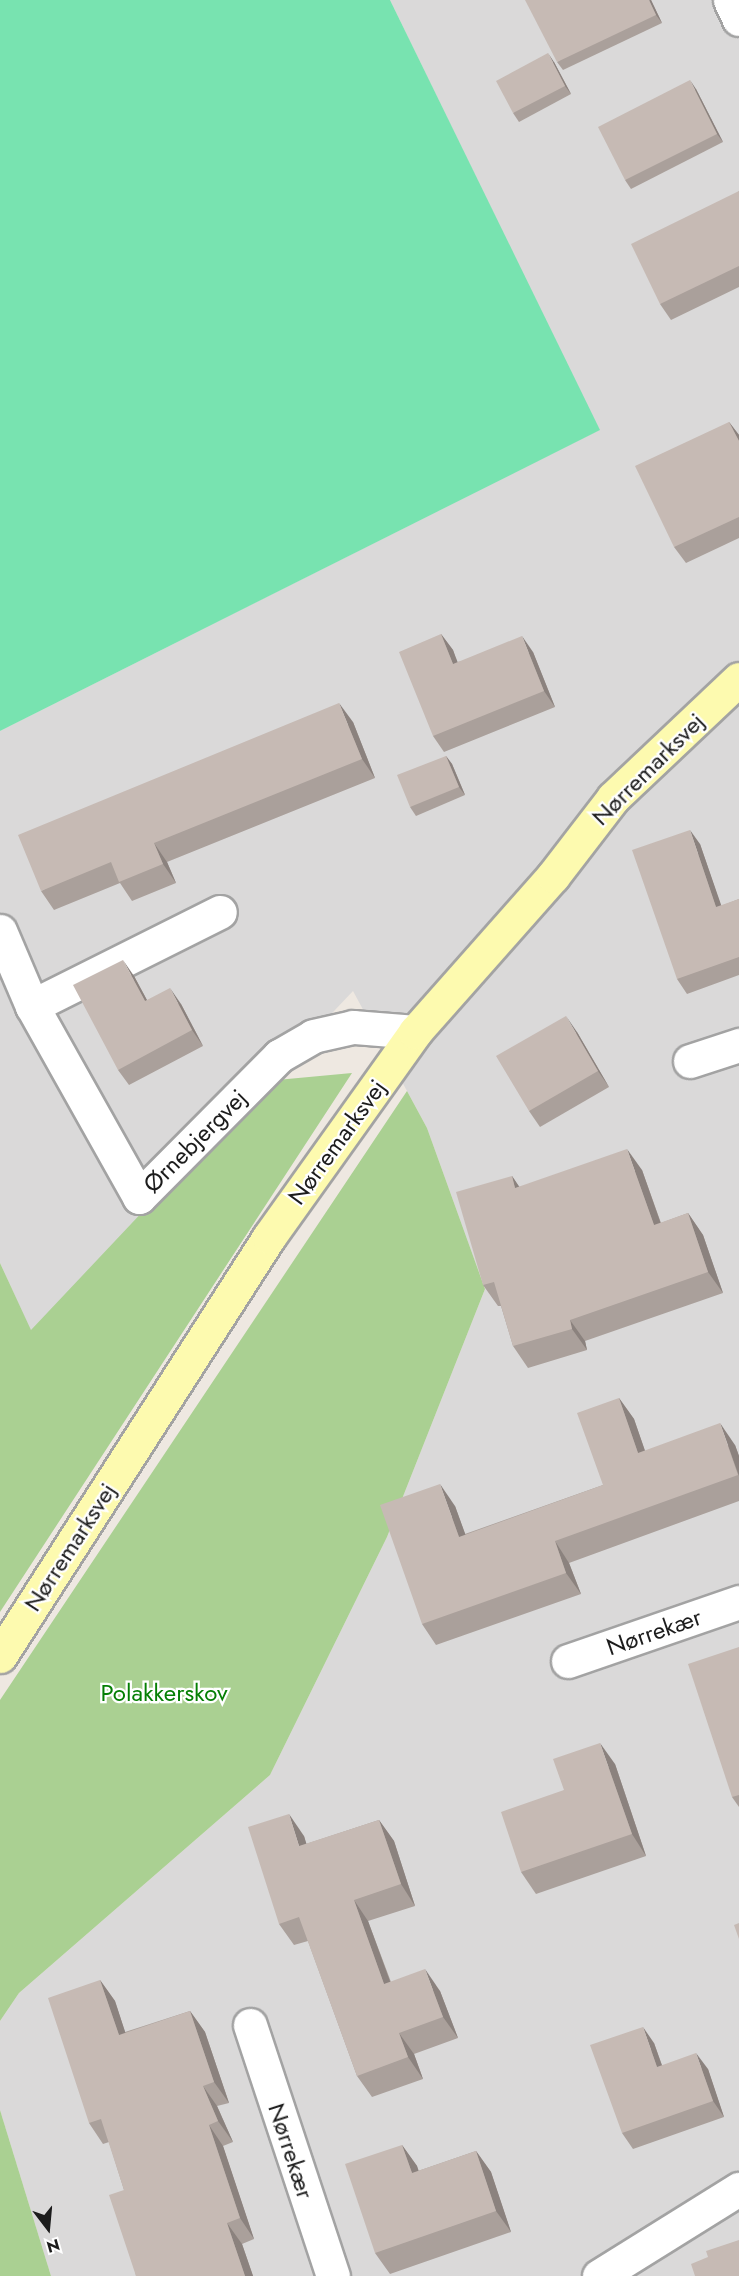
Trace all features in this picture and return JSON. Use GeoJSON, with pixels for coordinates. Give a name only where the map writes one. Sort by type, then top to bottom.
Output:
{"type":"FeatureCollection","features":[{"type":"Feature","properties":{"kind":"street"},"geometry":{"type":"LineString","coordinates":[[730,0],[739,19]]}},
{"type":"Feature","properties":{"kind":"street","name":"Nørremarksvej"},"geometry":{"type":"LineString","coordinates":[[0,1656],[269,1237],[415,1032],[553,876],[613,798],[739,679]]}},
{"type":"Feature","properties":{"kind":"street"},"geometry":{"type":"LineString","coordinates":[[32,1005],[220,912]]}},
{"type":"Feature","properties":{"kind":"street","name":"Ørnebjergvej"},"geometry":{"type":"LineString","coordinates":[[0,931],[32,1005],[139,1197],[279,1056],[313,1036],[353,1027],[415,1032]]}},
{"type":"Feature","properties":{"kind":"street"},"geometry":{"type":"LineString","coordinates":[[690,1061],[739,1045]]}},
{"type":"Feature","properties":{"kind":"street","name":"Nørrekær"},"geometry":{"type":"LineString","coordinates":[[568,1661],[739,1602]]}},
{"type":"Feature","properties":{"kind":"street","name":"Nørrekær"},"geometry":{"type":"LineString","coordinates":[[250,2025],[333,2276]]}},
{"type":"Feature","properties":{"kind":"street"},"geometry":{"type":"LineString","coordinates":[[599,2276],[739,2189]]}},
{"type":"Feature","properties":{"kind":"shaded area"},"geometry":{"type":"Polygon","coordinates":[[[390,0],[739,0],[739,2276],[51,2276],[0,2110],[0,2021],[19,1993],[270,1775],[387,1537],[485,1289],[427,1128],[353,991],[31,1331],[0,1263],[0,731],[599,430],[390,0]]]}},
{"type":"Feature","properties":{"kind":"green space"},"geometry":{"type":"Polygon","coordinates":[[[0,0],[390,0],[600,430],[0,731],[0,0]]]}},
{"type":"Feature","properties":{"kind":"green space"},"geometry":{"type":"Polygon","coordinates":[[[352,1073],[0,1612],[0,1263],[31,1330],[266,1081],[352,1073]]]}},
{"type":"Feature","properties":{"kind":"green space","name":"Polakkerskov"},"geometry":{"type":"Polygon","coordinates":[[[407,1091],[427,1128],[485,1289],[387,1537],[270,1775],[19,1993],[0,2021],[0,1700],[407,1091]]]}},
{"type":"Feature","properties":{"kind":"green space"},"geometry":{"type":"Polygon","coordinates":[[[0,2110],[51,2276],[0,2276],[0,2110]]]}},
{"type":"Feature","properties":{"kind":"building"},"geometry":{"type":"Polygon","coordinates":[[[525,0],[649,0],[656,15],[557,62],[525,0]]]}},
{"type":"Feature","properties":{"kind":"building"},"geometry":{"type":"Polygon","coordinates":[[[548,53],[565,86],[513,113],[496,81],[548,53]]]}},
{"type":"Feature","properties":{"kind":"building"},"geometry":{"type":"Polygon","coordinates":[[[690,80],[717,134],[625,180],[598,127],[690,80]]]}},
{"type":"Feature","properties":{"kind":"building"},"geometry":{"type":"Polygon","coordinates":[[[739,191],[739,266],[660,304],[631,244],[739,191]]]}},
{"type":"Feature","properties":{"kind":"building"},"geometry":{"type":"Polygon","coordinates":[[[729,422],[739,441],[739,517],[674,547],[635,466],[729,422]]]}},
{"type":"Feature","properties":{"kind":"building"},"geometry":{"type":"Polygon","coordinates":[[[441,634],[453,664],[522,636],[544,691],[433,736],[399,652],[441,634]]]}},
{"type":"Feature","properties":{"kind":"building"},"geometry":{"type":"Polygon","coordinates":[[[339,703],[362,759],[154,843],[163,864],[119,882],[111,862],[41,891],[18,835],[339,703]]]}},
{"type":"Feature","properties":{"kind":"building"},"geometry":{"type":"Polygon","coordinates":[[[446,756],[459,787],[410,807],[397,775],[446,756]]]}},
{"type":"Feature","properties":{"kind":"building"},"geometry":{"type":"Polygon","coordinates":[[[690,830],[716,907],[739,899],[739,957],[677,979],[632,850],[690,830]]]}},
{"type":"Feature","properties":{"kind":"building"},"geometry":{"type":"Polygon","coordinates":[[[123,960],[145,1001],[170,988],[192,1030],[118,1070],[73,985],[123,960]]]}},
{"type":"Feature","properties":{"kind":"building"},"geometry":{"type":"Polygon","coordinates":[[[566,1016],[598,1071],[529,1111],[496,1056],[566,1016]]]}},
{"type":"Feature","properties":{"kind":"building"},"geometry":{"type":"Polygon","coordinates":[[[627,1149],[654,1225],[688,1213],[708,1272],[570,1320],[572,1329],[513,1346],[494,1282],[483,1285],[456,1192],[512,1176],[515,1188],[627,1149]]]}},
{"type":"Feature","properties":{"kind":"building"},"geometry":{"type":"Polygon","coordinates":[[[619,1398],[638,1453],[720,1423],[738,1475],[555,1541],[566,1573],[422,1624],[380,1505],[440,1484],[459,1537],[603,1485],[577,1413],[619,1398]]]}},
{"type":"Feature","properties":{"kind":"building"},"geometry":{"type":"Polygon","coordinates":[[[739,1647],[739,1795],[732,1797],[688,1664],[739,1647]]]}},
{"type":"Feature","properties":{"kind":"building"},"geometry":{"type":"Polygon","coordinates":[[[600,1743],[632,1834],[521,1872],[501,1812],[564,1790],[553,1759],[600,1743]]]}},
{"type":"Feature","properties":{"kind":"building"},"geometry":{"type":"Polygon","coordinates":[[[289,1814],[299,1846],[379,1820],[401,1884],[354,1900],[384,1984],[425,1969],[443,2017],[399,2033],[408,2057],[357,2076],[299,1917],[279,1924],[248,1827],[289,1814]]]}},
{"type":"Feature","properties":{"kind":"building"},"geometry":{"type":"Polygon","coordinates":[[[739,1923],[739,1939],[734,1925],[739,1923]]]}},
{"type":"Feature","properties":{"kind":"building"},"geometry":{"type":"Polygon","coordinates":[[[100,1980],[119,2035],[190,2011],[214,2082],[203,2086],[218,2121],[209,2125],[240,2218],[227,2223],[245,2276],[136,2276],[109,2195],[124,2190],[101,2119],[89,2123],[48,1998],[100,1980]]]}},
{"type":"Feature","properties":{"kind":"building"},"geometry":{"type":"Polygon","coordinates":[[[643,2027],[657,2067],[696,2053],[713,2101],[622,2133],[590,2045],[643,2027]]]}},
{"type":"Feature","properties":{"kind":"building"},"geometry":{"type":"Polygon","coordinates":[[[402,2145],[412,2173],[476,2151],[496,2211],[375,2253],[345,2164],[402,2145]]]}},
{"type":"Feature","properties":{"kind":"building"},"geometry":{"type":"Polygon","coordinates":[[[739,2240],[739,2276],[695,2276],[691,2264],[708,2257],[706,2251],[739,2240]]]}}]}
